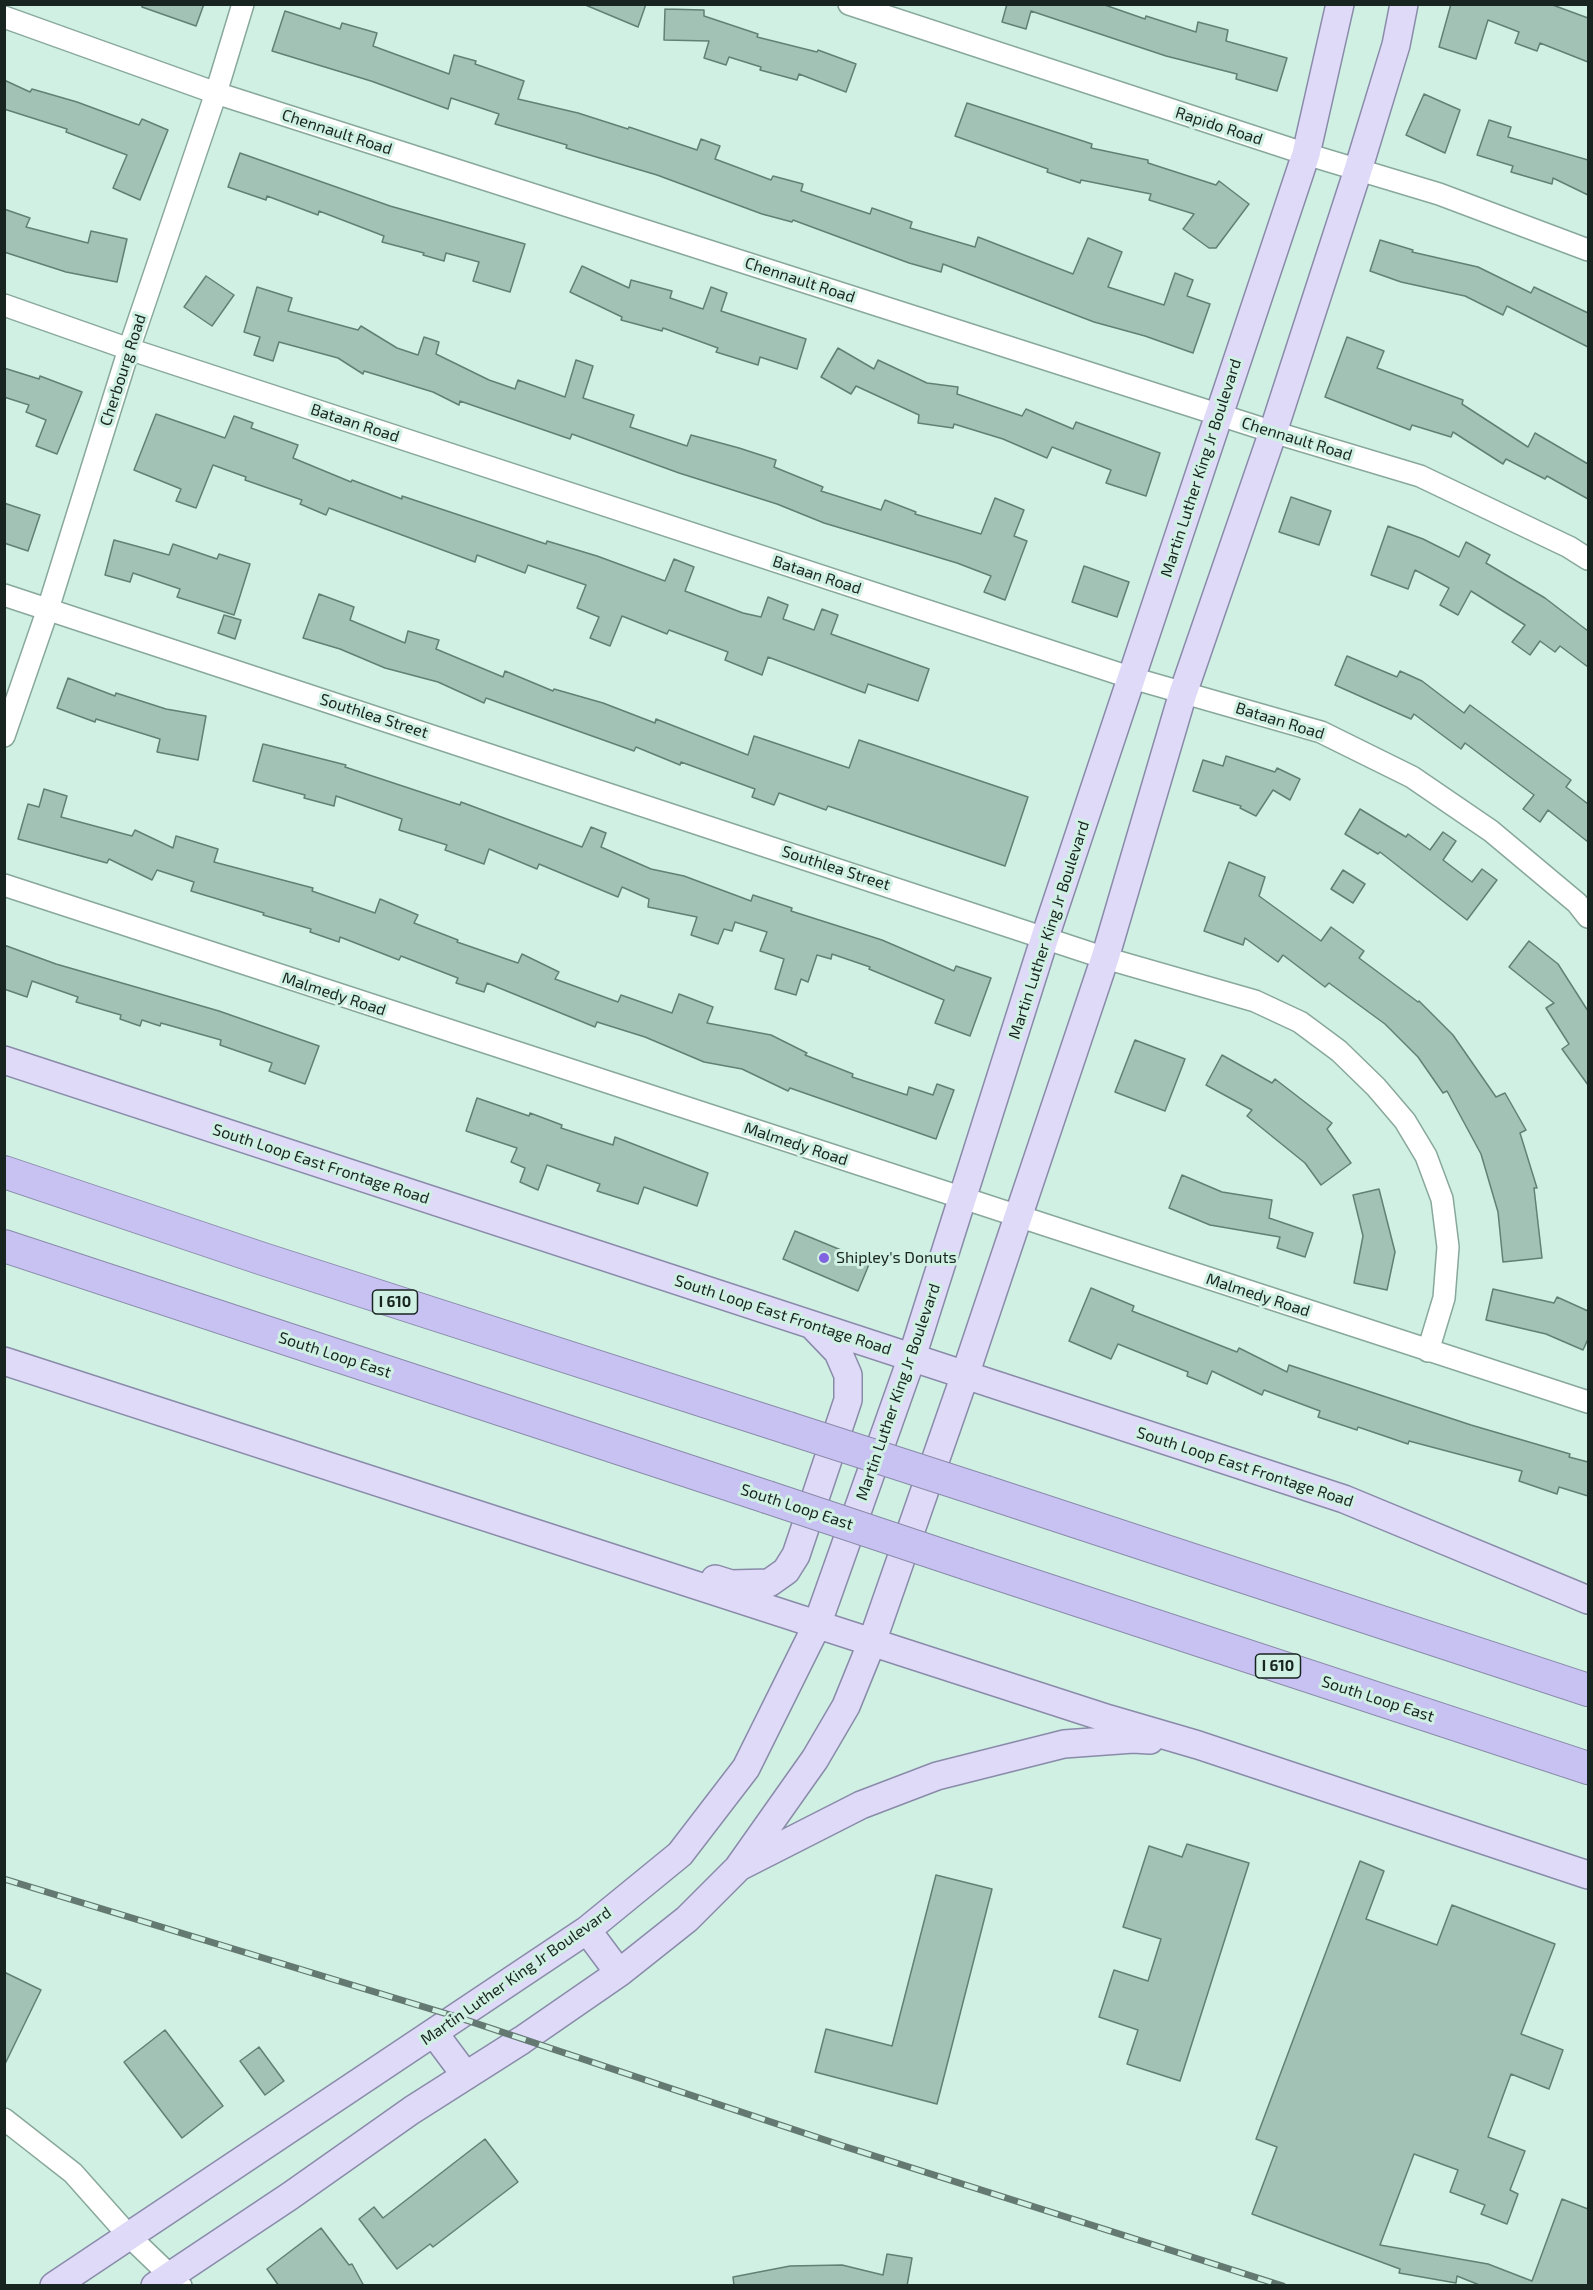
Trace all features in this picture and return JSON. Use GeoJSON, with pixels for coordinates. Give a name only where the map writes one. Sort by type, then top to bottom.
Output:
{"type":"FeatureCollection","features":[{"type":"Feature","properties":{"kind":"highway","name":"I 610"},"geometry":{"type":"LineString","coordinates":[[4,1172],[262,1259],[986,1492],[1588,1690]]}},
{"type":"Feature","properties":{"kind":"highway","name":"South Loop East"},"geometry":{"type":"LineString","coordinates":[[4,1246],[1588,1768]]}},
{"type":"Feature","properties":{"kind":"main road","name":"Martin Luther King Jr Boulevard"},"geometry":{"type":"LineString","coordinates":[[54,2286],[586,1930],[680,1854],[746,1768],[817,1625],[912,1357],[1045,937],[1306,154],[1340,4]]}},
{"type":"Feature","properties":{"kind":"main road"},"geometry":{"type":"LineString","coordinates":[[168,2282],[619,1972],[687,1919],[738,1868],[815,1759],[846,1706],[872,1642],[965,1375],[1105,958],[1183,693],[1273,432],[1358,170],[1396,45],[1404,4]]}},
{"type":"Feature","properties":{"kind":"main road","name":"South Loop East Frontage Road"},"geometry":{"type":"LineString","coordinates":[[4,1060],[1344,1499],[1588,1600]]}},
{"type":"Feature","properties":{"kind":"main road"},"geometry":{"type":"LineString","coordinates":[[509,1525],[556,1528],[731,1584],[769,1583],[786,1571],[796,1554],[848,1400],[848,1375],[838,1352],[813,1325]]}},
{"type":"Feature","properties":{"kind":"main road"},"geometry":{"type":"LineString","coordinates":[[4,1361],[1109,1719],[1198,1745],[1588,1875]]}},
{"type":"Feature","properties":{"kind":"main road"},"geometry":{"type":"LineString","coordinates":[[738,1868],[861,1805],[938,1776],[1064,1744],[1133,1739],[1198,1745]]}},
{"type":"Feature","properties":{"kind":"main road"},"geometry":{"type":"LineString","coordinates":[[586,1930],[619,1972]]}},
{"type":"Feature","properties":{"kind":"main road"},"geometry":{"type":"LineString","coordinates":[[434,2033],[466,2076]]}},
{"type":"Feature","properties":{"kind":"street","name":"Cherbourg Road"},"geometry":{"type":"LineString","coordinates":[[4,736],[48,609],[129,349],[216,93],[243,4]]}},
{"type":"Feature","properties":{"kind":"street","name":"Rapido Road"},"geometry":{"type":"LineString","coordinates":[[849,4],[1306,154],[1439,194],[1588,250]]}},
{"type":"Feature","properties":{"kind":"street","name":"Chennault Road"},"geometry":{"type":"LineString","coordinates":[[4,17],[216,93],[1273,432],[1420,476],[1569,546],[1588,559]]}},
{"type":"Feature","properties":{"kind":"street","name":"Bataan Road"},"geometry":{"type":"LineString","coordinates":[[4,305],[129,349],[1131,678],[1321,732],[1412,777],[1491,831],[1577,903],[1588,917]]}},
{"type":"Feature","properties":{"kind":"street","name":"Southlea Street"},"geometry":{"type":"LineString","coordinates":[[4,595],[1105,958],[1255,1001],[1300,1022],[1338,1051],[1376,1087],[1404,1122],[1426,1156],[1442,1199],[1448,1247],[1444,1298],[1428,1351]]}},
{"type":"Feature","properties":{"kind":"street","name":"Malmedy Road"},"geometry":{"type":"LineString","coordinates":[[4,885],[1588,1402]]}},
{"type":"Feature","properties":{"kind":"street"},"geometry":{"type":"LineString","coordinates":[[4,2120],[73,2173],[168,2282]]}},
{"type":"Feature","properties":{"kind":"building"},"geometry":{"type":"Polygon","coordinates":[[[142,4],[204,4],[196,26],[142,7],[142,4]]]}},
{"type":"Feature","properties":{"kind":"building"},"geometry":{"type":"Polygon","coordinates":[[[583,4],[646,4],[638,27],[583,4]]]}},
{"type":"Feature","properties":{"kind":"building"},"geometry":{"type":"Polygon","coordinates":[[[1007,4],[1102,4],[1145,19],[1146,16],[1196,32],[1198,22],[1228,30],[1226,41],[1287,58],[1277,91],[1236,79],[1237,74],[1166,56],[1031,11],[1026,29],[1002,22],[1007,4]]]}},
{"type":"Feature","properties":{"kind":"building"},"geometry":{"type":"Polygon","coordinates":[[[1451,4],[1550,4],[1588,18],[1588,62],[1540,43],[1537,51],[1515,43],[1519,32],[1488,20],[1476,59],[1439,47],[1451,4]]]}},
{"type":"Feature","properties":{"kind":"building"},"geometry":{"type":"Polygon","coordinates":[[[665,9],[704,10],[704,16],[758,34],[757,37],[817,52],[818,50],[856,64],[846,92],[799,74],[797,80],[760,70],[761,67],[729,57],[726,65],[704,58],[709,41],[664,40],[665,9]]]}},
{"type":"Feature","properties":{"kind":"building"},"geometry":{"type":"Polygon","coordinates":[[[285,11],[340,29],[342,23],[377,33],[373,46],[449,74],[454,55],[476,61],[475,64],[524,81],[518,99],[578,113],[628,129],[629,127],[697,150],[701,139],[720,146],[715,159],[771,180],[773,176],[803,184],[801,191],[870,214],[872,208],[912,222],[910,228],[975,247],[978,237],[1073,274],[1088,238],[1122,252],[1108,287],[1164,305],[1175,273],[1193,280],[1187,296],[1210,304],[1193,353],[1145,336],[1094,322],[943,264],[941,272],[909,263],[793,220],[792,222],[762,214],[657,175],[495,124],[499,114],[451,98],[448,109],[371,81],[272,51],[285,11]]]}},
{"type":"Feature","properties":{"kind":"building"},"geometry":{"type":"Polygon","coordinates":[[[4,80],[30,92],[32,89],[77,102],[139,125],[142,119],[168,130],[140,200],[113,188],[127,155],[66,132],[67,129],[4,109],[4,80]]]}},
{"type":"Feature","properties":{"kind":"building"},"geometry":{"type":"Polygon","coordinates":[[[1424,94],[1460,110],[1445,153],[1406,135],[1424,94]]]}},
{"type":"Feature","properties":{"kind":"building"},"geometry":{"type":"Polygon","coordinates":[[[967,103],[1092,144],[1091,148],[1148,160],[1148,163],[1216,185],[1219,181],[1249,204],[1216,248],[1209,248],[1183,229],[1194,214],[1149,200],[1151,194],[1081,180],[1080,183],[1047,172],[1048,169],[955,136],[967,103]]]}},
{"type":"Feature","properties":{"kind":"building"},"geometry":{"type":"Polygon","coordinates":[[[1489,120],[1511,127],[1508,137],[1588,160],[1588,195],[1553,178],[1552,184],[1511,172],[1513,166],[1477,155],[1489,120]]]}},
{"type":"Feature","properties":{"kind":"building"},"geometry":{"type":"Polygon","coordinates":[[[240,153],[390,206],[525,244],[510,292],[473,281],[479,262],[446,253],[444,261],[423,255],[424,253],[382,242],[384,236],[319,211],[318,215],[267,196],[266,200],[228,187],[240,153]]]}},
{"type":"Feature","properties":{"kind":"building"},"geometry":{"type":"Polygon","coordinates":[[[4,209],[30,218],[26,227],[88,243],[91,231],[127,239],[117,282],[66,272],[4,252],[4,209]]]}},
{"type":"Feature","properties":{"kind":"building"},"geometry":{"type":"Polygon","coordinates":[[[1380,240],[1413,250],[1412,252],[1478,267],[1531,293],[1534,287],[1588,313],[1588,347],[1507,306],[1503,315],[1465,296],[1401,282],[1370,271],[1380,240]]]}},
{"type":"Feature","properties":{"kind":"building"},"geometry":{"type":"Polygon","coordinates":[[[582,266],[629,288],[631,280],[672,291],[670,298],[703,309],[711,287],[727,293],[721,311],[806,339],[797,369],[760,357],[758,365],[716,352],[718,348],[663,328],[662,331],[621,320],[622,317],[570,292],[582,266]]]}},
{"type":"Feature","properties":{"kind":"building"},"geometry":{"type":"Polygon","coordinates":[[[206,276],[234,295],[212,326],[184,307],[206,276]]]}},
{"type":"Feature","properties":{"kind":"building"},"geometry":{"type":"Polygon","coordinates":[[[257,287],[292,298],[288,311],[358,330],[361,326],[397,348],[418,355],[424,337],[439,342],[436,354],[489,380],[515,389],[518,380],[565,397],[576,360],[593,366],[583,398],[634,415],[630,427],[687,446],[691,435],[776,460],[774,467],[823,487],[821,491],[881,510],[885,500],[916,512],[915,514],[981,534],[995,498],[1024,510],[1014,536],[1027,541],[1005,600],[984,592],[991,576],[957,563],[824,523],[777,504],[679,473],[572,434],[570,439],[460,401],[459,405],[433,392],[364,371],[363,374],[338,358],[279,342],[273,361],[254,355],[260,337],[244,332],[257,287]]]}},
{"type":"Feature","properties":{"kind":"building"},"geometry":{"type":"Polygon","coordinates":[[[1347,337],[1384,351],[1377,368],[1463,400],[1462,404],[1528,447],[1535,433],[1588,464],[1588,499],[1547,476],[1545,479],[1506,459],[1503,464],[1453,432],[1451,437],[1412,425],[1410,430],[1325,397],[1347,337]]]}},
{"type":"Feature","properties":{"kind":"building"},"geometry":{"type":"Polygon","coordinates":[[[838,348],[874,369],[878,360],[927,383],[958,387],[957,394],[1022,416],[1026,409],[1073,429],[1076,422],[1160,453],[1146,496],[1106,483],[1111,470],[1052,447],[1047,458],[1003,439],[954,424],[953,428],[918,423],[919,415],[856,386],[851,394],[821,377],[838,348]]]}},
{"type":"Feature","properties":{"kind":"building"},"geometry":{"type":"Polygon","coordinates":[[[4,368],[39,379],[40,376],[82,392],[57,454],[36,446],[46,420],[26,412],[29,405],[4,397],[4,368]]]}},
{"type":"Feature","properties":{"kind":"building"},"geometry":{"type":"Polygon","coordinates":[[[156,414],[225,438],[234,416],[253,423],[251,428],[298,445],[293,458],[351,482],[352,480],[402,499],[402,496],[546,544],[547,541],[597,556],[665,581],[674,559],[694,567],[685,591],[743,613],[761,617],[768,597],[788,605],[783,619],[814,630],[822,609],[838,615],[831,634],[929,669],[918,701],[868,684],[865,693],[768,657],[762,675],[725,660],[728,652],[669,630],[667,634],[622,616],[610,646],[590,638],[599,617],[577,608],[586,585],[528,565],[525,573],[477,555],[475,562],[329,508],[326,515],[300,504],[302,500],[245,480],[246,477],[213,465],[196,508],[176,501],[181,489],[134,470],[156,414]]]}},
{"type":"Feature","properties":{"kind":"building"},"geometry":{"type":"Polygon","coordinates":[[[1291,497],[1331,511],[1319,545],[1279,532],[1291,497]]]}},
{"type":"Feature","properties":{"kind":"building"},"geometry":{"type":"Polygon","coordinates":[[[4,503],[40,515],[28,551],[4,543],[4,503]]]}},
{"type":"Feature","properties":{"kind":"building"},"geometry":{"type":"Polygon","coordinates":[[[1388,526],[1423,539],[1459,557],[1466,542],[1490,555],[1486,563],[1545,598],[1588,631],[1588,667],[1560,646],[1555,652],[1540,641],[1530,655],[1512,642],[1525,625],[1471,591],[1458,615],[1440,605],[1449,588],[1415,570],[1408,589],[1371,575],[1388,526]]]}},
{"type":"Feature","properties":{"kind":"building"},"geometry":{"type":"Polygon","coordinates":[[[114,540],[169,555],[173,544],[217,559],[219,554],[250,564],[234,615],[177,597],[180,589],[133,573],[130,582],[105,575],[114,540]]]}},
{"type":"Feature","properties":{"kind":"building"},"geometry":{"type":"Polygon","coordinates":[[[1084,566],[1129,582],[1117,617],[1072,602],[1084,566]]]}},
{"type":"Feature","properties":{"kind":"building"},"geometry":{"type":"Polygon","coordinates":[[[319,594],[354,607],[350,620],[405,643],[408,631],[439,640],[436,649],[503,677],[505,671],[553,691],[554,689],[603,703],[655,723],[656,719],[748,755],[754,736],[849,768],[859,740],[1028,797],[1005,866],[828,806],[826,810],[779,793],[774,805],[752,797],[755,789],[681,762],[680,765],[636,747],[634,751],[486,698],[484,703],[438,682],[385,668],[340,649],[303,638],[319,594]]]}},
{"type":"Feature","properties":{"kind":"building"},"geometry":{"type":"Polygon","coordinates":[[[224,615],[241,620],[235,639],[218,633],[224,615]]]}},
{"type":"Feature","properties":{"kind":"building"},"geometry":{"type":"Polygon","coordinates":[[[1347,656],[1397,677],[1400,671],[1422,681],[1464,713],[1470,705],[1571,780],[1566,787],[1588,804],[1588,842],[1548,810],[1540,822],[1523,809],[1534,795],[1465,743],[1461,749],[1414,714],[1411,719],[1335,685],[1347,656]]]}},
{"type":"Feature","properties":{"kind":"building"},"geometry":{"type":"Polygon","coordinates":[[[68,678],[115,696],[116,693],[166,709],[206,716],[198,760],[157,752],[160,739],[96,719],[95,722],[57,708],[68,678]]]}},
{"type":"Feature","properties":{"kind":"building"},"geometry":{"type":"Polygon","coordinates":[[[263,744],[346,765],[345,767],[460,805],[461,802],[582,847],[591,827],[606,833],[601,847],[651,869],[684,876],[751,901],[753,895],[792,908],[791,911],[882,940],[954,971],[956,966],[991,978],[970,1036],[935,1023],[944,1000],[869,969],[870,967],[832,954],[831,959],[817,955],[808,982],[801,979],[796,995],[775,989],[784,959],[760,951],[767,932],[735,922],[732,931],[724,929],[718,944],[691,935],[697,917],[648,907],[649,899],[622,887],[618,897],[539,864],[537,869],[489,849],[484,864],[445,850],[447,845],[399,830],[402,819],[336,796],[334,806],[304,798],[305,795],[253,781],[263,744]]]}},
{"type":"Feature","properties":{"kind":"building"},"geometry":{"type":"Polygon","coordinates":[[[1226,756],[1275,772],[1277,768],[1300,779],[1290,800],[1273,790],[1256,816],[1240,808],[1241,806],[1193,791],[1203,760],[1223,766],[1226,756]]]}},
{"type":"Feature","properties":{"kind":"building"},"geometry":{"type":"Polygon","coordinates":[[[44,789],[67,796],[61,817],[132,836],[135,830],[173,848],[176,836],[218,849],[214,862],[313,888],[312,891],[375,913],[380,899],[418,915],[414,923],[458,940],[457,942],[518,963],[522,954],[559,972],[555,979],[618,1002],[621,995],[672,1013],[679,994],[713,1007],[707,1023],[771,1035],[807,1053],[805,1055],[853,1074],[852,1077],[907,1095],[909,1087],[933,1095],[937,1084],[954,1090],[936,1139],[790,1088],[788,1091],[742,1069],[704,1062],[645,1037],[597,1022],[595,1027],[487,983],[484,992],[456,983],[458,978],[401,956],[399,960],[340,937],[339,942],[310,932],[311,929],[191,891],[194,882],[157,870],[152,880],[109,859],[107,863],[18,839],[28,804],[39,807],[44,789]]]}},
{"type":"Feature","properties":{"kind":"building"},"geometry":{"type":"Polygon","coordinates":[[[1360,809],[1406,837],[1408,834],[1430,850],[1443,832],[1456,841],[1443,860],[1472,882],[1482,869],[1497,880],[1467,920],[1380,852],[1378,854],[1345,834],[1360,809]]]}},
{"type":"Feature","properties":{"kind":"building"},"geometry":{"type":"Polygon","coordinates":[[[1229,862],[1265,877],[1259,896],[1321,941],[1331,927],[1364,951],[1359,958],[1419,1001],[1453,1035],[1496,1097],[1505,1093],[1526,1130],[1520,1133],[1537,1188],[1534,1188],[1542,1258],[1503,1262],[1498,1212],[1481,1154],[1447,1091],[1443,1093],[1418,1057],[1385,1024],[1329,983],[1325,987],[1283,955],[1278,962],[1245,938],[1243,945],[1204,931],[1229,862]]]}},
{"type":"Feature","properties":{"kind":"building"},"geometry":{"type":"Polygon","coordinates":[[[1343,870],[1365,884],[1353,903],[1331,889],[1343,870]]]}},
{"type":"Feature","properties":{"kind":"building"},"geometry":{"type":"Polygon","coordinates":[[[1529,941],[1558,964],[1588,1011],[1588,1085],[1562,1049],[1569,1044],[1546,1008],[1554,1003],[1509,967],[1529,941]]]}},
{"type":"Feature","properties":{"kind":"building"},"geometry":{"type":"Polygon","coordinates":[[[4,945],[56,964],[219,1011],[319,1046],[305,1084],[269,1071],[272,1063],[220,1045],[221,1040],[161,1023],[160,1026],[142,1020],[140,1026],[120,1019],[121,1015],[76,1002],[78,997],[32,981],[27,997],[4,989],[4,945]]]}},
{"type":"Feature","properties":{"kind":"building"},"geometry":{"type":"Polygon","coordinates":[[[1135,1040],[1185,1059],[1165,1111],[1115,1092],[1135,1040]]]}},
{"type":"Feature","properties":{"kind":"building"},"geometry":{"type":"Polygon","coordinates":[[[1222,1055],[1272,1083],[1275,1079],[1332,1123],[1327,1129],[1351,1163],[1321,1185],[1305,1163],[1247,1116],[1252,1110],[1206,1085],[1222,1055]]]}},
{"type":"Feature","properties":{"kind":"building"},"geometry":{"type":"Polygon","coordinates":[[[477,1098],[529,1116],[530,1113],[562,1125],[561,1128],[613,1145],[615,1137],[708,1173],[697,1206],[644,1187],[638,1204],[597,1191],[600,1184],[547,1165],[538,1190],[520,1182],[525,1168],[511,1162],[517,1148],[466,1131],[477,1098]]]}},
{"type":"Feature","properties":{"kind":"building"},"geometry":{"type":"Polygon","coordinates":[[[1182,1175],[1222,1192],[1272,1200],[1269,1218],[1313,1233],[1305,1257],[1277,1248],[1280,1237],[1210,1225],[1169,1208],[1182,1175]]]}},
{"type":"Feature","properties":{"kind":"building"},"geometry":{"type":"Polygon","coordinates":[[[1379,1189],[1395,1252],[1387,1290],[1354,1283],[1363,1236],[1353,1195],[1379,1189]]]}},
{"type":"Feature","properties":{"kind":"building"},"geometry":{"type":"Polygon","coordinates":[[[795,1231],[870,1262],[858,1291],[783,1259],[795,1231]]]}},
{"type":"Feature","properties":{"kind":"building"},"geometry":{"type":"Polygon","coordinates":[[[1091,1288],[1134,1306],[1132,1311],[1237,1352],[1239,1348],[1287,1372],[1289,1365],[1471,1425],[1570,1454],[1569,1457],[1588,1462],[1588,1496],[1559,1487],[1557,1494],[1519,1481],[1522,1471],[1409,1441],[1408,1444],[1358,1427],[1357,1430],[1318,1417],[1320,1411],[1264,1390],[1262,1395],[1212,1371],[1207,1384],[1187,1376],[1188,1372],[1118,1344],[1111,1359],[1069,1341],[1091,1288]]]}},
{"type":"Feature","properties":{"kind":"building"},"geometry":{"type":"Polygon","coordinates":[[[1493,1289],[1554,1303],[1557,1297],[1588,1311],[1588,1339],[1583,1350],[1546,1334],[1486,1320],[1493,1289]]]}},
{"type":"Feature","properties":{"kind":"building"},"geometry":{"type":"Polygon","coordinates":[[[1187,1844],[1249,1863],[1180,2081],[1127,2064],[1138,2030],[1099,2017],[1114,1970],[1148,1981],[1161,1939],[1123,1927],[1149,1846],[1182,1857],[1187,1844]]]}},
{"type":"Feature","properties":{"kind":"building"},"geometry":{"type":"Polygon","coordinates":[[[1360,1861],[1384,1871],[1366,1919],[1437,1945],[1452,1905],[1555,1944],[1521,2034],[1563,2050],[1549,2089],[1511,2074],[1488,2137],[1525,2151],[1510,2190],[1518,2194],[1507,2224],[1481,2214],[1485,2205],[1450,2192],[1458,2170],[1414,2154],[1380,2245],[1488,2264],[1532,2281],[1562,2199],[1588,2209],[1588,2286],[1482,2286],[1457,2276],[1456,2283],[1399,2273],[1400,2269],[1252,2214],[1277,2147],[1256,2139],[1360,1861]]]}},
{"type":"Feature","properties":{"kind":"building"},"geometry":{"type":"Polygon","coordinates":[[[936,1875],[992,1889],[937,2104],[815,2072],[826,2029],[892,2046],[936,1875]]]}},
{"type":"Feature","properties":{"kind":"building"},"geometry":{"type":"Polygon","coordinates":[[[4,1972],[41,1990],[4,2066],[4,1972]]]}},
{"type":"Feature","properties":{"kind":"building"},"geometry":{"type":"Polygon","coordinates":[[[165,2030],[223,2106],[182,2138],[124,2062],[165,2030]]]}},
{"type":"Feature","properties":{"kind":"building"},"geometry":{"type":"Polygon","coordinates":[[[259,2047],[284,2081],[265,2095],[240,2061],[259,2047]]]}},
{"type":"Feature","properties":{"kind":"building"},"geometry":{"type":"Polygon","coordinates":[[[485,2139],[518,2182],[433,2247],[430,2244],[397,2269],[359,2219],[374,2207],[383,2218],[485,2139]]]}},
{"type":"Feature","properties":{"kind":"building"},"geometry":{"type":"Polygon","coordinates":[[[321,2228],[349,2265],[352,2264],[364,2286],[279,2286],[267,2269],[321,2228]]]}},
{"type":"Feature","properties":{"kind":"building"},"geometry":{"type":"Polygon","coordinates":[[[887,2254],[912,2258],[907,2286],[734,2286],[733,2277],[790,2266],[842,2265],[883,2275],[887,2254]]]}},
{"type":"Feature","properties":{"kind":"railway"},"geometry":{"type":"LineString","coordinates":[[4,1879],[457,2017],[843,2146],[1283,2286]]}},
{"type":"Feature","properties":{"kind":"place","name":"Shipley's Donuts"},"geometry":{"type":"Point","coordinates":[824,1258]}}]}
